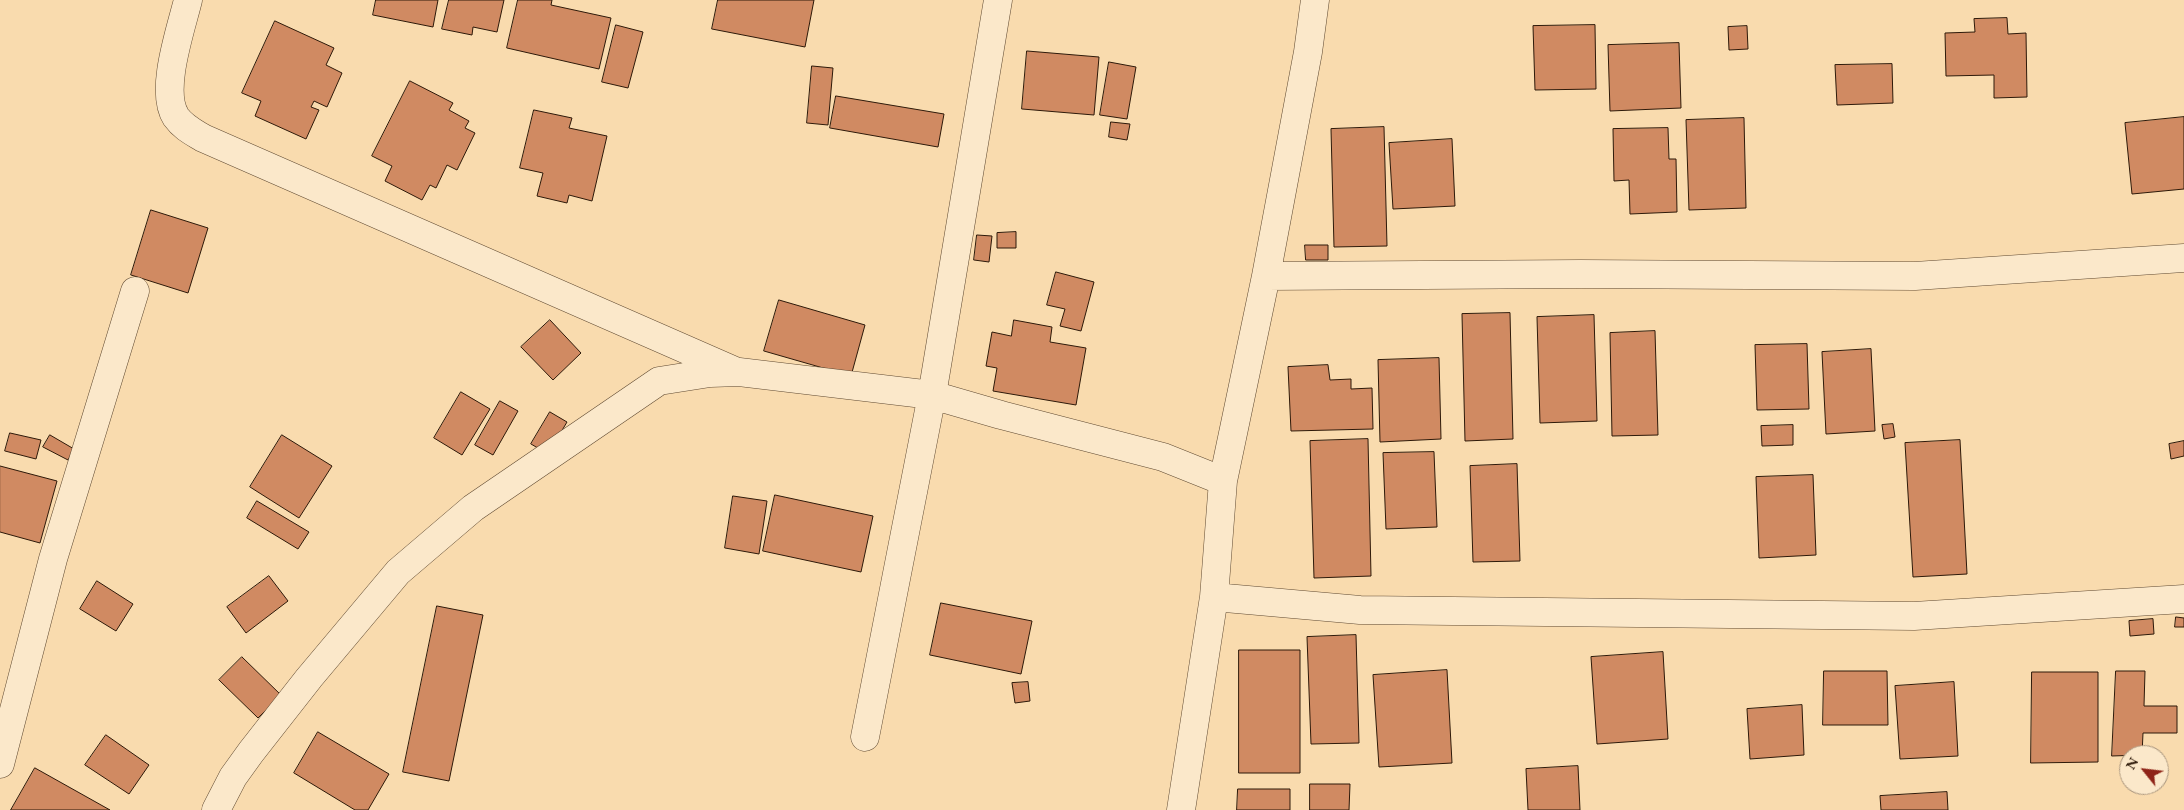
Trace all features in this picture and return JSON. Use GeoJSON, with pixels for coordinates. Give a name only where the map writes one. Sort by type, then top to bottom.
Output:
{"type":"FeatureCollection","features":[{"type":"Feature","properties":{"kind":"street"},"geometry":{"type":"LineString","coordinates":[[188,0],[171,76],[170,101],[176,116],[185,128],[203,138],[739,372]]}},
{"type":"Feature","properties":{"kind":"street"},"geometry":{"type":"LineString","coordinates":[[865,737],[932,395],[998,0]]}},
{"type":"Feature","properties":{"kind":"street"},"geometry":{"type":"LineString","coordinates":[[1182,810],[1214,597],[1223,481],[1266,276],[1308,52],[1315,0]]}},
{"type":"Feature","properties":{"kind":"street"},"geometry":{"type":"LineString","coordinates":[[1266,276],[1591,274],[1915,276],[2184,258]]}},
{"type":"Feature","properties":{"kind":"street"},"geometry":{"type":"LineString","coordinates":[[0,764],[53,559],[134,291]]}},
{"type":"Feature","properties":{"kind":"street"},"geometry":{"type":"LineString","coordinates":[[216,810],[234,777],[251,752],[309,678],[398,572],[473,508],[660,381],[710,373],[739,372],[932,395],[1163,457],[1223,481]]}},
{"type":"Feature","properties":{"kind":"street"},"geometry":{"type":"LineString","coordinates":[[1214,597],[1360,610],[1914,616],[2184,599]]}},
{"type":"Feature","properties":{"kind":"building"},"geometry":{"type":"Polygon","coordinates":[[[376,0],[438,0],[433,27],[373,15],[376,0]]]}},
{"type":"Feature","properties":{"kind":"building"},"geometry":{"type":"Polygon","coordinates":[[[449,0],[504,0],[497,32],[473,27],[472,35],[442,29],[449,0]]]}},
{"type":"Feature","properties":{"kind":"building"},"geometry":{"type":"Polygon","coordinates":[[[518,0],[552,0],[551,5],[611,18],[599,69],[507,48],[518,0]]]}},
{"type":"Feature","properties":{"kind":"building"},"geometry":{"type":"Polygon","coordinates":[[[718,0],[814,0],[805,47],[712,29],[718,0]]]}},
{"type":"Feature","properties":{"kind":"building"},"geometry":{"type":"Polygon","coordinates":[[[2007,18],[2008,34],[2026,33],[2027,97],[1994,98],[1994,75],[1946,76],[1945,33],[1975,32],[1974,19],[2007,18]]]}},
{"type":"Feature","properties":{"kind":"building"},"geometry":{"type":"Polygon","coordinates":[[[275,21],[334,48],[326,65],[342,73],[327,107],[314,101],[311,107],[319,110],[306,139],[255,116],[261,101],[242,93],[275,21]]]}},
{"type":"Feature","properties":{"kind":"building"},"geometry":{"type":"Polygon","coordinates":[[[616,25],[643,32],[628,88],[602,82],[616,25]]]}},
{"type":"Feature","properties":{"kind":"building"},"geometry":{"type":"Polygon","coordinates":[[[1595,25],[1596,89],[1535,90],[1533,26],[1595,25]]]}},
{"type":"Feature","properties":{"kind":"building"},"geometry":{"type":"Polygon","coordinates":[[[1747,26],[1748,49],[1729,50],[1728,27],[1747,26]]]}},
{"type":"Feature","properties":{"kind":"building"},"geometry":{"type":"Polygon","coordinates":[[[1679,43],[1681,108],[1610,111],[1608,45],[1679,43]]]}},
{"type":"Feature","properties":{"kind":"building"},"geometry":{"type":"Polygon","coordinates":[[[1027,51],[1099,57],[1094,115],[1022,109],[1027,51]]]}},
{"type":"Feature","properties":{"kind":"building"},"geometry":{"type":"Polygon","coordinates":[[[1109,62],[1136,67],[1127,119],[1100,115],[1109,62]]]}},
{"type":"Feature","properties":{"kind":"building"},"geometry":{"type":"Polygon","coordinates":[[[1892,64],[1893,103],[1837,105],[1835,65],[1892,64]]]}},
{"type":"Feature","properties":{"kind":"building"},"geometry":{"type":"Polygon","coordinates":[[[812,66],[833,68],[828,125],[807,123],[812,66]]]}},
{"type":"Feature","properties":{"kind":"building"},"geometry":{"type":"Polygon","coordinates":[[[410,81],[453,103],[449,110],[469,121],[465,128],[475,133],[457,170],[447,165],[436,188],[430,185],[422,200],[385,181],[392,166],[372,156],[410,81]]]}},
{"type":"Feature","properties":{"kind":"building"},"geometry":{"type":"Polygon","coordinates":[[[836,96],[944,114],[938,147],[830,128],[836,96]]]}},
{"type":"Feature","properties":{"kind":"building"},"geometry":{"type":"Polygon","coordinates":[[[534,110],[572,118],[569,128],[607,136],[592,201],[569,195],[567,203],[537,196],[543,173],[520,168],[534,110]]]}},
{"type":"Feature","properties":{"kind":"building"},"geometry":{"type":"Polygon","coordinates":[[[2184,117],[2184,189],[2132,194],[2125,123],[2184,117]]]}},
{"type":"Feature","properties":{"kind":"building"},"geometry":{"type":"Polygon","coordinates":[[[1744,118],[1746,208],[1689,210],[1686,120],[1744,118]]]}},
{"type":"Feature","properties":{"kind":"building"},"geometry":{"type":"Polygon","coordinates":[[[1111,122],[1130,124],[1127,140],[1109,137],[1111,122]]]}},
{"type":"Feature","properties":{"kind":"building"},"geometry":{"type":"Polygon","coordinates":[[[1384,127],[1387,246],[1334,247],[1331,129],[1384,127]]]}},
{"type":"Feature","properties":{"kind":"building"},"geometry":{"type":"Polygon","coordinates":[[[1668,128],[1669,159],[1676,159],[1677,212],[1630,214],[1629,180],[1614,181],[1613,129],[1668,128]]]}},
{"type":"Feature","properties":{"kind":"building"},"geometry":{"type":"Polygon","coordinates":[[[1452,139],[1455,206],[1393,209],[1389,143],[1452,139]]]}},
{"type":"Feature","properties":{"kind":"building"},"geometry":{"type":"Polygon","coordinates":[[[151,210],[208,228],[188,293],[131,275],[151,210]]]}},
{"type":"Feature","properties":{"kind":"building"},"geometry":{"type":"Polygon","coordinates":[[[1016,232],[1016,248],[997,248],[997,233],[1016,232]]]}},
{"type":"Feature","properties":{"kind":"building"},"geometry":{"type":"Polygon","coordinates":[[[977,235],[992,236],[989,262],[974,260],[977,235]]]}},
{"type":"Feature","properties":{"kind":"building"},"geometry":{"type":"Polygon","coordinates":[[[1305,245],[1328,245],[1328,260],[1306,260],[1305,245]]]}},
{"type":"Feature","properties":{"kind":"building"},"geometry":{"type":"Polygon","coordinates":[[[1056,272],[1094,282],[1081,331],[1060,326],[1065,309],[1047,305],[1056,272]]]}},
{"type":"Feature","properties":{"kind":"building"},"geometry":{"type":"Polygon","coordinates":[[[779,300],[865,325],[851,376],[764,351],[779,300]]]}},
{"type":"Feature","properties":{"kind":"building"},"geometry":{"type":"Polygon","coordinates":[[[1510,313],[1513,439],[1465,441],[1462,314],[1510,313]]]}},
{"type":"Feature","properties":{"kind":"building"},"geometry":{"type":"Polygon","coordinates":[[[1594,315],[1597,421],[1540,423],[1537,317],[1594,315]]]}},
{"type":"Feature","properties":{"kind":"building"},"geometry":{"type":"Polygon","coordinates":[[[550,320],[581,353],[553,380],[521,347],[550,320]]]}},
{"type":"Feature","properties":{"kind":"building"},"geometry":{"type":"Polygon","coordinates":[[[1014,320],[1052,327],[1050,342],[1086,348],[1076,405],[993,391],[997,368],[986,366],[992,332],[1011,336],[1014,320]]]}},
{"type":"Feature","properties":{"kind":"building"},"geometry":{"type":"Polygon","coordinates":[[[1655,331],[1658,435],[1612,436],[1610,333],[1655,331]]]}},
{"type":"Feature","properties":{"kind":"building"},"geometry":{"type":"Polygon","coordinates":[[[1807,344],[1809,409],[1757,410],[1755,345],[1807,344]]]}},
{"type":"Feature","properties":{"kind":"building"},"geometry":{"type":"Polygon","coordinates":[[[1871,349],[1875,431],[1826,434],[1822,352],[1871,349]]]}},
{"type":"Feature","properties":{"kind":"building"},"geometry":{"type":"Polygon","coordinates":[[[1439,358],[1441,439],[1380,442],[1378,360],[1439,358]]]}},
{"type":"Feature","properties":{"kind":"building"},"geometry":{"type":"Polygon","coordinates":[[[1328,365],[1330,380],[1351,379],[1351,389],[1372,388],[1373,429],[1291,431],[1288,367],[1328,365]]]}},
{"type":"Feature","properties":{"kind":"building"},"geometry":{"type":"Polygon","coordinates":[[[461,392],[490,409],[462,455],[434,438],[461,392]]]}},
{"type":"Feature","properties":{"kind":"building"},"geometry":{"type":"Polygon","coordinates":[[[500,401],[518,411],[493,455],[475,445],[500,401]]]}},
{"type":"Feature","properties":{"kind":"building"},"geometry":{"type":"Polygon","coordinates":[[[550,412],[567,422],[548,454],[531,444],[550,412]]]}},
{"type":"Feature","properties":{"kind":"building"},"geometry":{"type":"Polygon","coordinates":[[[1893,424],[1895,437],[1884,439],[1882,425],[1893,424]]]}},
{"type":"Feature","properties":{"kind":"building"},"geometry":{"type":"Polygon","coordinates":[[[1793,425],[1793,445],[1762,446],[1761,426],[1793,425]]]}},
{"type":"Feature","properties":{"kind":"building"},"geometry":{"type":"Polygon","coordinates":[[[10,433],[41,440],[36,459],[5,451],[10,433]]]}},
{"type":"Feature","properties":{"kind":"building"},"geometry":{"type":"Polygon","coordinates":[[[50,435],[74,449],[68,460],[43,447],[50,435]]]}},
{"type":"Feature","properties":{"kind":"building"},"geometry":{"type":"Polygon","coordinates":[[[282,435],[332,466],[299,518],[250,487],[282,435]]]}},
{"type":"Feature","properties":{"kind":"building"},"geometry":{"type":"Polygon","coordinates":[[[1368,439],[1371,576],[1314,578],[1310,441],[1368,439]]]}},
{"type":"Feature","properties":{"kind":"building"},"geometry":{"type":"Polygon","coordinates":[[[1960,440],[1967,574],[1913,577],[1905,443],[1960,440]]]}},
{"type":"Feature","properties":{"kind":"building"},"geometry":{"type":"Polygon","coordinates":[[[2184,441],[2184,456],[2171,459],[2169,444],[2184,441]]]}},
{"type":"Feature","properties":{"kind":"building"},"geometry":{"type":"Polygon","coordinates":[[[1434,452],[1437,527],[1386,529],[1383,453],[1434,452]]]}},
{"type":"Feature","properties":{"kind":"building"},"geometry":{"type":"Polygon","coordinates":[[[1517,464],[1520,561],[1473,562],[1470,466],[1517,464]]]}},
{"type":"Feature","properties":{"kind":"building"},"geometry":{"type":"Polygon","coordinates":[[[0,466],[57,481],[40,543],[0,532],[0,466]]]}},
{"type":"Feature","properties":{"kind":"building"},"geometry":{"type":"Polygon","coordinates":[[[1813,475],[1816,555],[1759,558],[1756,477],[1813,475]]]}},
{"type":"Feature","properties":{"kind":"building"},"geometry":{"type":"Polygon","coordinates":[[[775,495],[873,516],[861,572],[763,551],[775,495]]]}},
{"type":"Feature","properties":{"kind":"building"},"geometry":{"type":"Polygon","coordinates":[[[733,496],[767,501],[759,554],[725,548],[733,496]]]}},
{"type":"Feature","properties":{"kind":"building"},"geometry":{"type":"Polygon","coordinates":[[[257,501],[309,532],[298,549],[247,518],[257,501]]]}},
{"type":"Feature","properties":{"kind":"building"},"geometry":{"type":"Polygon","coordinates":[[[269,576],[288,601],[246,633],[227,607],[269,576]]]}},
{"type":"Feature","properties":{"kind":"building"},"geometry":{"type":"Polygon","coordinates":[[[97,581],[133,604],[116,631],[80,609],[97,581]]]}},
{"type":"Feature","properties":{"kind":"building"},"geometry":{"type":"Polygon","coordinates":[[[941,603],[1032,621],[1021,674],[930,655],[941,603]]]}},
{"type":"Feature","properties":{"kind":"building"},"geometry":{"type":"Polygon","coordinates":[[[437,606],[483,615],[449,781],[403,772],[437,606]]]}},
{"type":"Feature","properties":{"kind":"building"},"geometry":{"type":"Polygon","coordinates":[[[2176,617],[2184,618],[2184,627],[2175,627],[2176,617]]]}},
{"type":"Feature","properties":{"kind":"building"},"geometry":{"type":"Polygon","coordinates":[[[2153,619],[2154,634],[2130,636],[2129,621],[2153,619]]]}},
{"type":"Feature","properties":{"kind":"building"},"geometry":{"type":"Polygon","coordinates":[[[1356,635],[1359,743],[1311,744],[1307,637],[1356,635]]]}},
{"type":"Feature","properties":{"kind":"building"},"geometry":{"type":"Polygon","coordinates":[[[1239,650],[1300,650],[1300,773],[1239,773],[1239,650]]]}},
{"type":"Feature","properties":{"kind":"building"},"geometry":{"type":"Polygon","coordinates":[[[1663,652],[1668,739],[1597,744],[1591,657],[1663,652]]]}},
{"type":"Feature","properties":{"kind":"building"},"geometry":{"type":"Polygon","coordinates":[[[242,657],[281,695],[258,718],[219,680],[242,657]]]}},
{"type":"Feature","properties":{"kind":"building"},"geometry":{"type":"Polygon","coordinates":[[[1447,670],[1452,763],[1379,767],[1373,675],[1447,670]]]}},
{"type":"Feature","properties":{"kind":"building"},"geometry":{"type":"Polygon","coordinates":[[[1824,671],[1887,671],[1888,725],[1823,725],[1824,671]]]}},
{"type":"Feature","properties":{"kind":"building"},"geometry":{"type":"Polygon","coordinates":[[[2116,671],[2145,671],[2144,706],[2177,706],[2177,733],[2143,733],[2142,745],[2119,745],[2119,756],[2112,756],[2116,671]]]}},
{"type":"Feature","properties":{"kind":"building"},"geometry":{"type":"Polygon","coordinates":[[[2032,672],[2098,672],[2098,762],[2031,763],[2032,672]]]}},
{"type":"Feature","properties":{"kind":"building"},"geometry":{"type":"Polygon","coordinates":[[[1028,682],[1030,701],[1015,703],[1012,683],[1028,682]]]}},
{"type":"Feature","properties":{"kind":"building"},"geometry":{"type":"Polygon","coordinates":[[[1954,682],[1958,756],[1900,759],[1895,686],[1954,682]]]}},
{"type":"Feature","properties":{"kind":"building"},"geometry":{"type":"Polygon","coordinates":[[[1802,705],[1804,755],[1750,759],[1747,709],[1802,705]]]}},
{"type":"Feature","properties":{"kind":"building"},"geometry":{"type":"Polygon","coordinates":[[[318,732],[389,774],[368,810],[355,810],[294,773],[318,732]]]}},
{"type":"Feature","properties":{"kind":"building"},"geometry":{"type":"Polygon","coordinates":[[[106,735],[149,765],[129,794],[85,765],[106,735]]]}},
{"type":"Feature","properties":{"kind":"building"},"geometry":{"type":"Polygon","coordinates":[[[1578,766],[1580,810],[1528,810],[1526,769],[1578,766]]]}},
{"type":"Feature","properties":{"kind":"building"},"geometry":{"type":"Polygon","coordinates":[[[35,768],[110,810],[11,810],[35,768]]]}},
{"type":"Feature","properties":{"kind":"building"},"geometry":{"type":"Polygon","coordinates":[[[1310,784],[1350,784],[1349,810],[1310,810],[1310,784]]]}},
{"type":"Feature","properties":{"kind":"building"},"geometry":{"type":"Polygon","coordinates":[[[1238,789],[1290,789],[1290,810],[1237,810],[1238,789]]]}},
{"type":"Feature","properties":{"kind":"building"},"geometry":{"type":"Polygon","coordinates":[[[1947,792],[1948,810],[1881,810],[1880,796],[1947,792]]]}}]}
